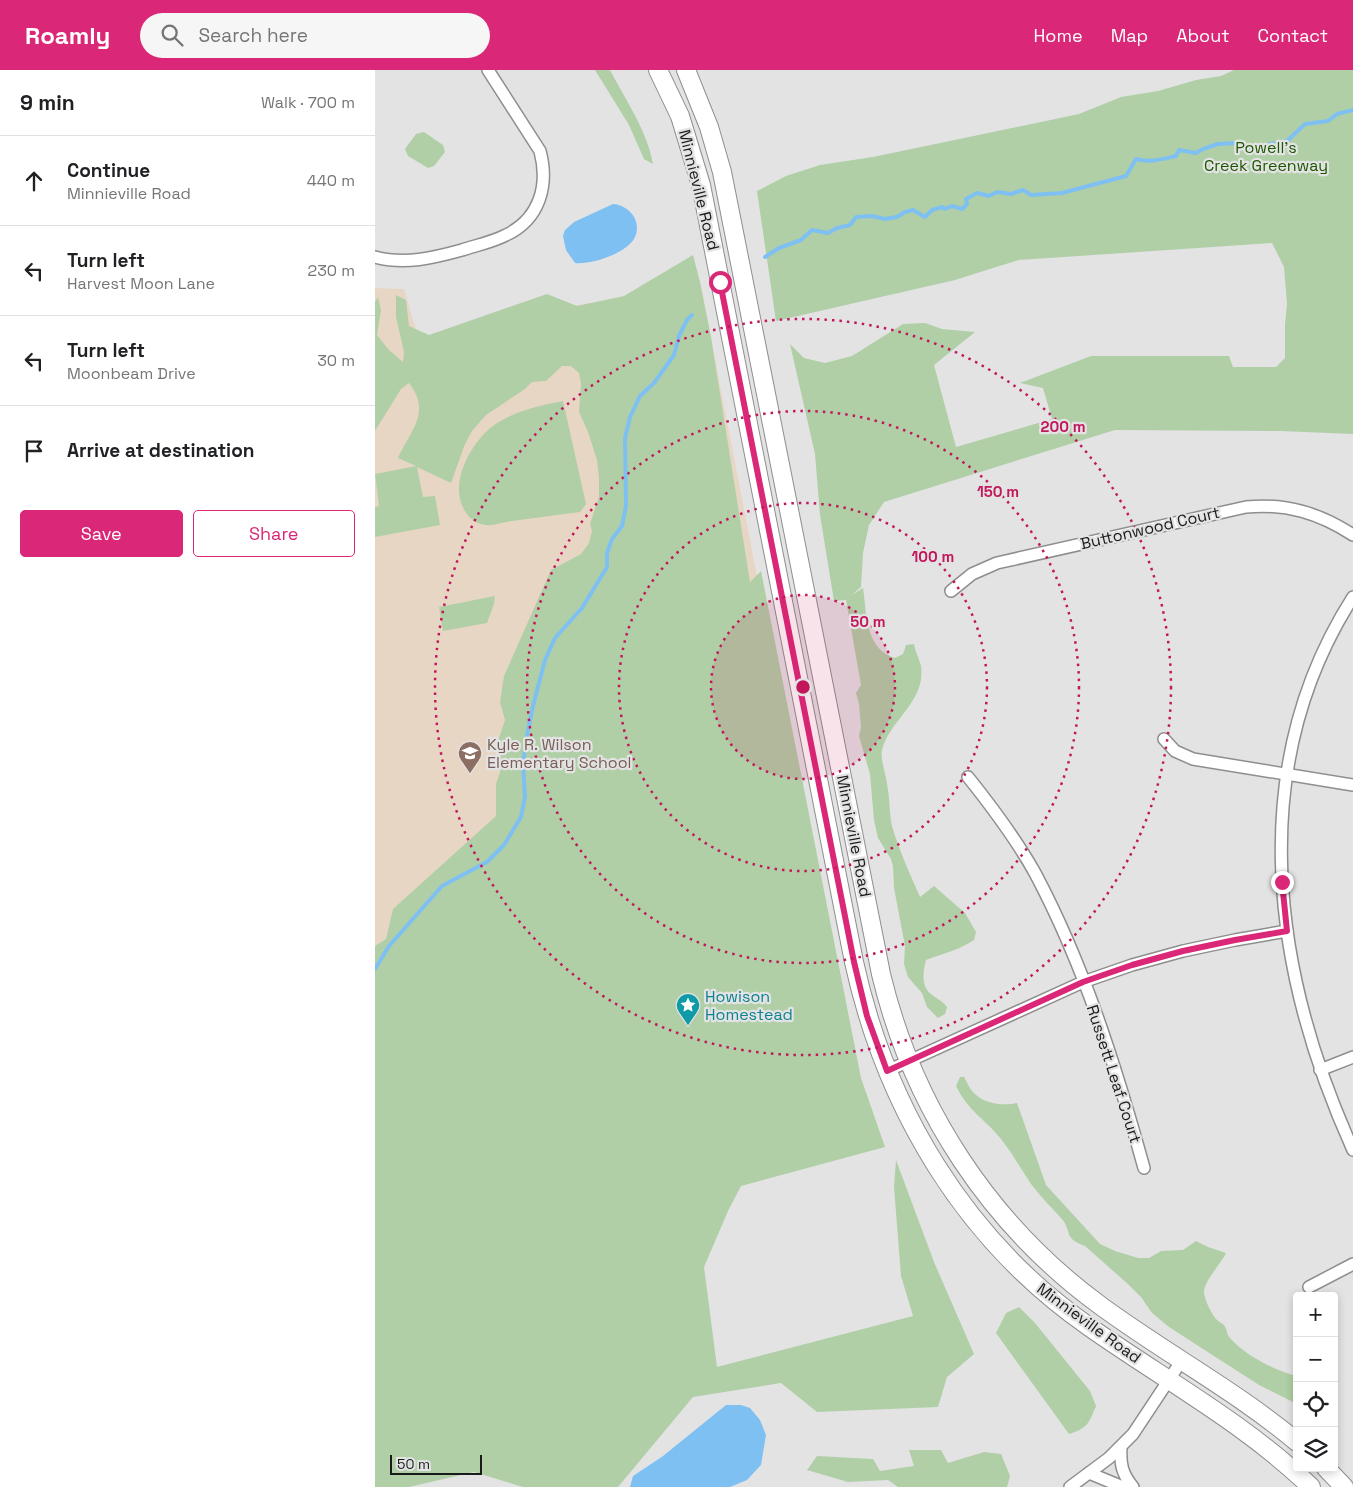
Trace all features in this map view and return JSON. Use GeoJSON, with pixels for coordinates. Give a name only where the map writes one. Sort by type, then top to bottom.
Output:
{"type":"FeatureCollection","features":[{"type":"Feature","properties":{"kind":"main road","name":"Minnieville Road"},"geometry":{"type":"LineString","coordinates":[[659,70],[682,123],[701,185],[854,962],[867,1016],[887,1071],[907,1114],[950,1187],[991,1239],[1025,1274],[1060,1305],[1110,1342],[1258,1440],[1311,1487]]}},
{"type":"Feature","properties":{"kind":"main road","name":"Minnieville Road"},"geometry":{"type":"LineString","coordinates":[[686,70],[709,126],[722,172],[881,974],[892,1017],[908,1062],[923,1094],[956,1152],[981,1189],[1018,1233],[1056,1271],[1085,1294],[1255,1410],[1293,1439]]}},
{"type":"Feature","properties":{"kind":"main road"},"geometry":{"type":"LineString","coordinates":[[1330,1472],[1344,1487]]}},
{"type":"Feature","properties":{"kind":"street"},"geometry":{"type":"LineString","coordinates":[[375,257],[400,261],[421,260],[445,255],[506,236],[528,220],[535,210],[543,190],[544,164],[540,150],[488,70]]}},
{"type":"Feature","properties":{"kind":"street","name":"Buttonwood Court"},"geometry":{"type":"LineString","coordinates":[[951,591],[972,574],[997,562],[1246,507],[1293,508],[1329,520],[1353,535]]}},
{"type":"Feature","properties":{"kind":"street"},"geometry":{"type":"LineString","coordinates":[[1353,597],[1327,642],[1301,709],[1285,775],[1281,838],[1282,882],[1293,969],[1320,1070],[1353,1150]]}},
{"type":"Feature","properties":{"kind":"street"},"geometry":{"type":"LineString","coordinates":[[1164,739],[1175,751],[1193,759],[1353,785]]}},
{"type":"Feature","properties":{"kind":"street","name":"Russett Leaf Court"},"geometry":{"type":"LineString","coordinates":[[968,777],[1013,836],[1057,916],[1110,1055],[1144,1168]]}},
{"type":"Feature","properties":{"kind":"street"},"geometry":{"type":"LineString","coordinates":[[887,1071],[1083,982],[1132,965],[1183,951],[1287,931]]}},
{"type":"Feature","properties":{"kind":"street"},"geometry":{"type":"LineString","coordinates":[[1320,1070],[1353,1057]]}},
{"type":"Feature","properties":{"kind":"street"},"geometry":{"type":"LineString","coordinates":[[1309,1287],[1353,1264]]}},
{"type":"Feature","properties":{"kind":"street"},"geometry":{"type":"LineString","coordinates":[[1069,1487],[1121,1447],[1141,1422],[1182,1360]]}},
{"type":"Feature","properties":{"kind":"street"},"geometry":{"type":"LineString","coordinates":[[1121,1447],[1122,1470],[1126,1479],[1133,1487]]}},
{"type":"Feature","properties":{"kind":"street"},"geometry":{"type":"LineString","coordinates":[[1089,1473],[1123,1487]]}},
{"type":"Feature","properties":{"kind":"shaded area","name":"Kyle R. Wilson Elementary School"},"geometry":{"type":"Polygon","coordinates":[[[700,282],[757,576],[375,971],[375,288],[404,289],[418,337],[433,347],[559,308],[631,297],[700,282]]]}},
{"type":"Feature","properties":{"kind":"green space"},"geometry":{"type":"Polygon","coordinates":[[[595,70],[610,70],[641,127],[653,164],[644,159],[629,125],[595,70]]]}},
{"type":"Feature","properties":{"kind":"green space","name":"Powell's Creek Greenway"},"geometry":{"type":"Polygon","coordinates":[[[1234,70],[1353,70],[1353,434],[1281,431],[1115,430],[884,502],[869,525],[863,553],[861,587],[852,595],[863,588],[869,629],[878,647],[895,658],[903,654],[906,645],[914,644],[921,666],[921,679],[918,690],[886,739],[882,750],[892,826],[901,853],[920,897],[934,886],[965,913],[976,932],[974,940],[926,960],[924,983],[928,991],[947,1007],[945,1014],[938,1018],[927,1007],[922,993],[908,977],[904,964],[905,946],[894,888],[893,866],[891,859],[878,838],[874,820],[870,774],[859,736],[861,727],[856,693],[861,685],[846,600],[834,601],[820,515],[815,454],[790,344],[804,358],[825,363],[852,356],[903,324],[925,323],[942,329],[975,332],[934,365],[956,447],[1052,419],[1043,388],[1020,383],[1091,356],[1229,356],[1233,367],[1276,367],[1285,358],[1287,304],[1284,267],[1272,243],[1019,260],[955,280],[776,321],[757,191],[786,176],[820,165],[873,157],[1079,114],[1121,97],[1158,91],[1196,80],[1221,76],[1234,70]]]}},
{"type":"Feature","properties":{"kind":"green space"},"geometry":{"type":"Polygon","coordinates":[[[424,132],[443,145],[445,152],[434,166],[428,168],[408,156],[405,149],[416,134],[424,132]]]}},
{"type":"Feature","properties":{"kind":"green space"},"geometry":{"type":"Polygon","coordinates":[[[693,255],[711,337],[750,582],[761,571],[861,1078],[885,1147],[741,1186],[704,1267],[717,1367],[913,1316],[901,1276],[894,1187],[896,1160],[934,1262],[974,1354],[947,1377],[938,1407],[817,1412],[781,1383],[693,1397],[618,1487],[523,1487],[474,1472],[409,1487],[375,1487],[375,946],[386,939],[393,909],[496,816],[496,784],[501,769],[498,741],[505,720],[500,702],[504,676],[551,570],[581,554],[589,543],[592,531],[590,524],[599,497],[599,478],[597,460],[579,412],[581,384],[579,373],[571,366],[562,366],[546,381],[532,382],[525,389],[486,415],[472,431],[465,444],[451,483],[417,467],[423,497],[435,496],[440,525],[375,537],[375,507],[379,506],[375,474],[416,466],[398,458],[417,422],[419,404],[416,394],[409,383],[401,389],[375,431],[375,302],[378,297],[381,310],[377,335],[389,350],[403,362],[404,352],[396,317],[396,295],[406,300],[409,326],[429,335],[547,294],[577,306],[624,296],[693,255]]]}},
{"type":"Feature","properties":{"kind":"green space"},"geometry":{"type":"Polygon","coordinates":[[[563,401],[586,504],[580,512],[492,525],[478,523],[473,520],[461,504],[460,481],[468,457],[481,437],[497,423],[515,414],[563,401]]]}},
{"type":"Feature","properties":{"kind":"green space"},"geometry":{"type":"Polygon","coordinates":[[[495,596],[487,623],[443,631],[439,607],[495,596]]]}},
{"type":"Feature","properties":{"kind":"green space"},"geometry":{"type":"Polygon","coordinates":[[[960,1077],[964,1077],[973,1092],[984,1100],[1001,1104],[1017,1103],[1046,1185],[1100,1244],[1138,1258],[1149,1258],[1161,1251],[1183,1250],[1196,1241],[1226,1253],[1204,1289],[1209,1308],[1217,1320],[1224,1325],[1230,1338],[1244,1351],[1270,1366],[1293,1375],[1293,1402],[1259,1385],[1169,1327],[1152,1313],[1141,1297],[1129,1285],[1085,1246],[1073,1240],[1065,1223],[1031,1184],[1001,1139],[971,1109],[956,1086],[960,1077]]]}},
{"type":"Feature","properties":{"kind":"green space"},"geometry":{"type":"Polygon","coordinates":[[[1019,1307],[1035,1323],[1090,1391],[1096,1406],[1087,1424],[1069,1434],[996,1333],[1006,1313],[1019,1307]]]}},
{"type":"Feature","properties":{"kind":"green space"},"geometry":{"type":"Polygon","coordinates":[[[909,1450],[941,1450],[948,1463],[984,1452],[1001,1454],[1010,1476],[1007,1487],[898,1487],[888,1480],[848,1482],[807,1470],[817,1456],[873,1459],[880,1471],[914,1466],[909,1450]]]}},
{"type":"Feature","properties":{"kind":"water"},"geometry":{"type":"Polygon","coordinates":[[[613,204],[624,207],[633,215],[637,225],[635,237],[625,248],[608,257],[590,262],[575,263],[566,250],[563,236],[565,230],[574,222],[613,204]]]}},
{"type":"Feature","properties":{"kind":"water"},"geometry":{"type":"Polygon","coordinates":[[[726,1405],[741,1405],[750,1408],[760,1420],[766,1435],[761,1465],[747,1480],[730,1487],[630,1487],[633,1476],[663,1456],[726,1405]]]}},
{"type":"Feature","properties":{"kind":"waterway"},"geometry":{"type":"LineString","coordinates":[[765,257],[779,248],[801,240],[812,230],[828,233],[837,228],[850,225],[856,217],[872,216],[885,219],[897,217],[913,210],[925,217],[932,210],[942,207],[945,209],[952,206],[962,209],[967,204],[966,199],[977,193],[989,196],[997,192],[1011,194],[1023,190],[1031,195],[1062,193],[1126,176],[1136,159],[1151,161],[1176,156],[1179,150],[1196,153],[1218,144],[1237,143],[1244,148],[1254,149],[1287,141],[1305,124],[1328,121],[1337,114],[1353,110]]}},
{"type":"Feature","properties":{"kind":"waterway"},"geometry":{"type":"LineString","coordinates":[[375,969],[389,946],[442,886],[487,862],[504,845],[521,817],[525,797],[523,765],[526,740],[545,660],[555,638],[582,608],[607,567],[607,553],[612,539],[622,526],[626,506],[625,438],[630,417],[640,396],[654,383],[674,355],[679,336],[687,320],[692,315]]}},
{"type":"Feature","properties":{"kind":"place","name":"Kyle R. Wilson Elementary School"},"geometry":{"type":"Point","coordinates":[470,774]}},
{"type":"Feature","properties":{"kind":"place","name":"Howison Homestead"},"geometry":{"type":"Point","coordinates":[688,1026]}},
{"type":"Feature","properties":{"kind":"route"},"geometry":{"type":"LineString","coordinates":[[720,282],[854,962],[867,1016],[887,1071],[1083,982],[1132,965],[1183,951],[1287,931],[1282,882]]}}]}
